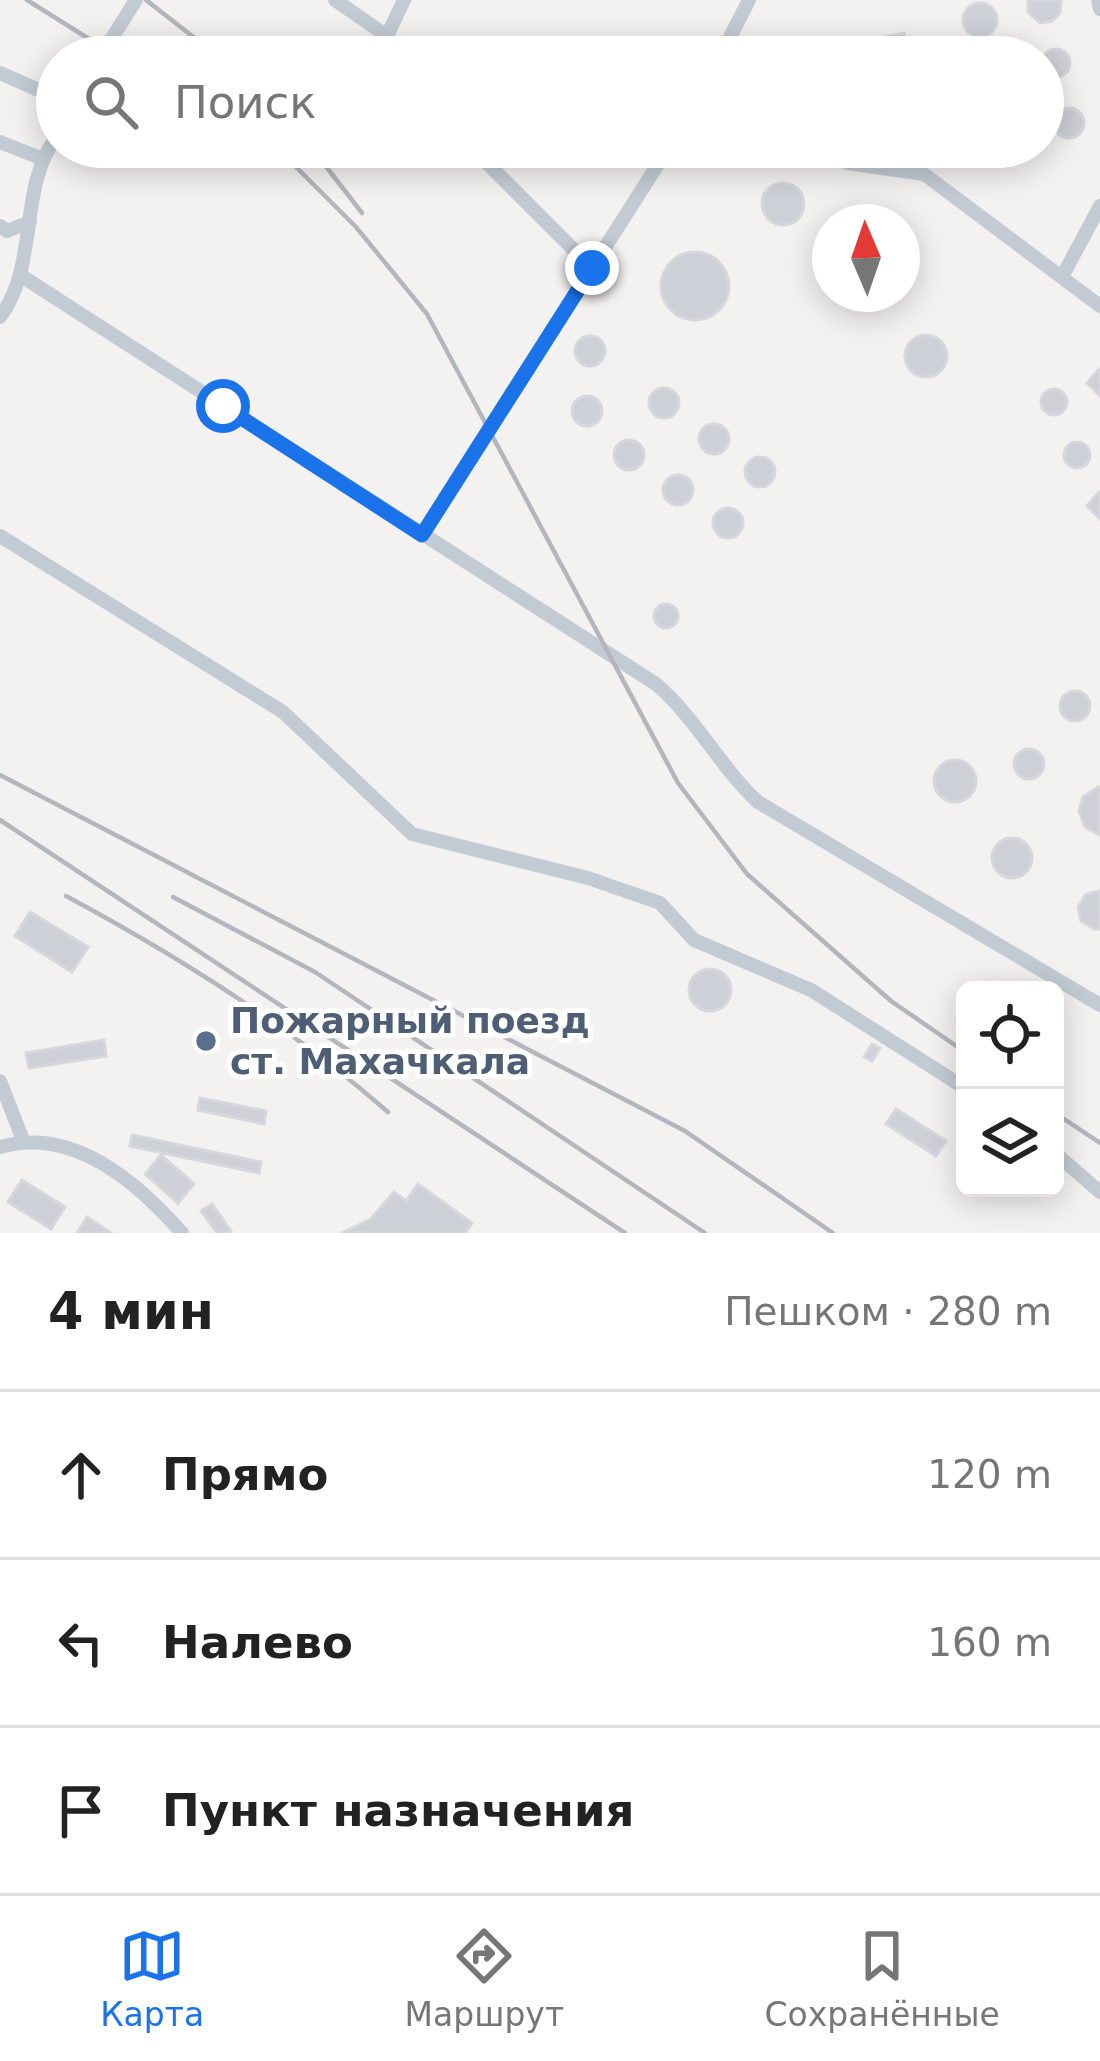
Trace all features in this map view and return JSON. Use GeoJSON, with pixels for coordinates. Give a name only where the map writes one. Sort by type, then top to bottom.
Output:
{"type":"FeatureCollection","features":[{"type":"Feature","properties":{"kind":"street"},"geometry":{"type":"LineString","coordinates":[[113,36],[136,0]]}},
{"type":"Feature","properties":{"kind":"street"},"geometry":{"type":"LineString","coordinates":[[334,0],[387,36],[404,0]]}},
{"type":"Feature","properties":{"kind":"street"},"geometry":{"type":"LineString","coordinates":[[733,36],[749,0]]}},
{"type":"Feature","properties":{"kind":"street"},"geometry":{"type":"LineString","coordinates":[[1098,0],[1100,9]]}},
{"type":"Feature","properties":{"kind":"street"},"geometry":{"type":"LineString","coordinates":[[0,73],[36,89]]}},
{"type":"Feature","properties":{"kind":"street"},"geometry":{"type":"LineString","coordinates":[[0,142],[36,156]]}},
{"type":"Feature","properties":{"kind":"street"},"geometry":{"type":"LineString","coordinates":[[0,316],[23,277],[41,168]]}},
{"type":"Feature","properties":{"kind":"street"},"geometry":{"type":"LineString","coordinates":[[492,168],[592,268]]}},
{"type":"Feature","properties":{"kind":"street"},"geometry":{"type":"LineString","coordinates":[[422,535],[656,168]]}},
{"type":"Feature","properties":{"kind":"street"},"geometry":{"type":"LineString","coordinates":[[882,168],[924,174],[1100,306]]}},
{"type":"Feature","properties":{"kind":"street"},"geometry":{"type":"LineString","coordinates":[[1063,275],[1100,206]]}},
{"type":"Feature","properties":{"kind":"street"},"geometry":{"type":"LineString","coordinates":[[0,226],[7,232],[29,222]]}},
{"type":"Feature","properties":{"kind":"street"},"geometry":{"type":"LineString","coordinates":[[23,277],[656,684],[689,712],[734,780],[758,802],[1100,1005]]}},
{"type":"Feature","properties":{"kind":"street"},"geometry":{"type":"LineString","coordinates":[[0,536],[283,712],[412,834],[588,878],[660,903],[694,940],[811,990],[956,1082]]}},
{"type":"Feature","properties":{"kind":"street"},"geometry":{"type":"LineString","coordinates":[[0,1082],[22,1140]]}},
{"type":"Feature","properties":{"kind":"street"},"geometry":{"type":"LineString","coordinates":[[0,1147],[22,1140],[58,1144],[122,1175],[182,1233]]}},
{"type":"Feature","properties":{"kind":"street"},"geometry":{"type":"LineString","coordinates":[[1064,1162],[1100,1192]]}},
{"type":"Feature","properties":{"kind":"building"},"geometry":{"type":"Polygon","coordinates":[[[1028,0],[1061,0],[1060,13],[1052,21],[1040,23],[1028,12],[1028,0]]]}},
{"type":"Feature","properties":{"kind":"building"},"geometry":{"type":"Polygon","coordinates":[[[973,4],[987,4],[996,13],[996,27],[987,36],[973,36],[964,27],[964,13],[973,4]]]}},
{"type":"Feature","properties":{"kind":"building"},"geometry":{"type":"Polygon","coordinates":[[[1064,52],[1069,69],[1064,74],[1064,52]]]}},
{"type":"Feature","properties":{"kind":"building"},"geometry":{"type":"Polygon","coordinates":[[[1064,109],[1075,109],[1083,117],[1083,129],[1075,137],[1064,137],[1064,109]]]}},
{"type":"Feature","properties":{"kind":"building"},"geometry":{"type":"Polygon","coordinates":[[[783,183],[798,189],[804,204],[798,219],[783,225],[768,219],[762,204],[768,189],[783,183]]]}},
{"type":"Feature","properties":{"kind":"building"},"geometry":{"type":"Polygon","coordinates":[[[695,252],[719,262],[729,286],[719,310],[695,320],[671,310],[661,286],[671,262],[695,252]]]}},
{"type":"Feature","properties":{"kind":"building"},"geometry":{"type":"Polygon","coordinates":[[[926,335],[941,341],[947,356],[941,371],[926,377],[911,371],[905,356],[911,341],[926,335]]]}},
{"type":"Feature","properties":{"kind":"building"},"geometry":{"type":"Polygon","coordinates":[[[590,336],[601,340],[605,351],[601,362],[590,366],[579,362],[575,351],[579,340],[590,336]]]}},
{"type":"Feature","properties":{"kind":"building"},"geometry":{"type":"Polygon","coordinates":[[[1100,369],[1100,396],[1087,383],[1100,369]]]}},
{"type":"Feature","properties":{"kind":"building"},"geometry":{"type":"Polygon","coordinates":[[[664,388],[675,392],[679,403],[675,414],[664,418],[653,414],[649,403],[653,392],[664,388]]]}},
{"type":"Feature","properties":{"kind":"building"},"geometry":{"type":"Polygon","coordinates":[[[1054,389],[1064,392],[1064,412],[1054,415],[1044,412],[1041,402],[1044,392],[1054,389]]]}},
{"type":"Feature","properties":{"kind":"building"},"geometry":{"type":"Polygon","coordinates":[[[587,396],[598,400],[602,411],[598,422],[587,426],[576,422],[572,411],[576,400],[587,396]]]}},
{"type":"Feature","properties":{"kind":"building"},"geometry":{"type":"Polygon","coordinates":[[[714,424],[725,428],[729,439],[725,450],[714,454],[703,450],[699,439],[703,428],[714,424]]]}},
{"type":"Feature","properties":{"kind":"building"},"geometry":{"type":"Polygon","coordinates":[[[629,440],[640,444],[644,455],[640,466],[629,470],[618,466],[614,455],[618,444],[629,440]]]}},
{"type":"Feature","properties":{"kind":"building"},"geometry":{"type":"Polygon","coordinates":[[[1077,442],[1087,445],[1087,465],[1077,468],[1067,465],[1064,455],[1067,445],[1077,442]]]}},
{"type":"Feature","properties":{"kind":"building"},"geometry":{"type":"Polygon","coordinates":[[[760,457],[771,461],[775,472],[771,483],[760,487],[749,483],[745,472],[749,461],[760,457]]]}},
{"type":"Feature","properties":{"kind":"building"},"geometry":{"type":"Polygon","coordinates":[[[678,475],[689,479],[693,490],[689,501],[678,505],[667,501],[663,490],[667,479],[678,475]]]}},
{"type":"Feature","properties":{"kind":"building"},"geometry":{"type":"Polygon","coordinates":[[[1100,492],[1100,519],[1087,506],[1100,492]]]}},
{"type":"Feature","properties":{"kind":"building"},"geometry":{"type":"Polygon","coordinates":[[[728,508],[739,512],[743,523],[739,534],[728,538],[717,534],[713,523],[717,512],[728,508]]]}},
{"type":"Feature","properties":{"kind":"building"},"geometry":{"type":"Polygon","coordinates":[[[666,604],[678,616],[666,628],[654,616],[666,604]]]}},
{"type":"Feature","properties":{"kind":"building"},"geometry":{"type":"Polygon","coordinates":[[[1075,691],[1090,706],[1075,721],[1060,706],[1075,691]]]}},
{"type":"Feature","properties":{"kind":"building"},"geometry":{"type":"Polygon","coordinates":[[[1029,749],[1044,764],[1029,779],[1014,764],[1029,749]]]}},
{"type":"Feature","properties":{"kind":"building"},"geometry":{"type":"Polygon","coordinates":[[[955,760],[970,766],[976,781],[970,796],[955,802],[940,796],[934,781],[940,766],[955,760]]]}},
{"type":"Feature","properties":{"kind":"building"},"geometry":{"type":"Polygon","coordinates":[[[1098,787],[1100,835],[1085,827],[1079,811],[1083,797],[1098,787]]]}},
{"type":"Feature","properties":{"kind":"building"},"geometry":{"type":"Polygon","coordinates":[[[1012,838],[1026,844],[1032,858],[1026,872],[1012,878],[998,872],[992,858],[998,844],[1012,838]]]}},
{"type":"Feature","properties":{"kind":"building"},"geometry":{"type":"Polygon","coordinates":[[[1099,891],[1100,929],[1094,929],[1081,921],[1078,907],[1086,894],[1099,891]]]}},
{"type":"Feature","properties":{"kind":"building"},"geometry":{"type":"Polygon","coordinates":[[[30,912],[88,947],[72,972],[15,936],[30,912]]]}},
{"type":"Feature","properties":{"kind":"building"},"geometry":{"type":"Polygon","coordinates":[[[710,969],[725,975],[731,990],[725,1005],[710,1011],[695,1005],[689,990],[695,975],[710,969]]]}},
{"type":"Feature","properties":{"kind":"building"},"geometry":{"type":"Polygon","coordinates":[[[104,1040],[106,1056],[29,1068],[26,1053],[104,1040]]]}},
{"type":"Feature","properties":{"kind":"building"},"geometry":{"type":"Polygon","coordinates":[[[872,1044],[880,1048],[872,1061],[864,1057],[872,1044]]]}},
{"type":"Feature","properties":{"kind":"building"},"geometry":{"type":"Polygon","coordinates":[[[200,1098],[266,1111],[264,1124],[198,1110],[200,1098]]]}},
{"type":"Feature","properties":{"kind":"building"},"geometry":{"type":"Polygon","coordinates":[[[896,1109],[946,1141],[936,1156],[886,1124],[896,1109]]]}},
{"type":"Feature","properties":{"kind":"building"},"geometry":{"type":"Polygon","coordinates":[[[132,1135],[261,1162],[259,1173],[130,1146],[132,1135]]]}},
{"type":"Feature","properties":{"kind":"building"},"geometry":{"type":"Polygon","coordinates":[[[161,1155],[194,1184],[178,1203],[145,1174],[161,1155]]]}},
{"type":"Feature","properties":{"kind":"building"},"geometry":{"type":"Polygon","coordinates":[[[22,1180],[65,1207],[51,1229],[8,1202],[22,1180]]]}},
{"type":"Feature","properties":{"kind":"building"},"geometry":{"type":"Polygon","coordinates":[[[418,1184],[472,1223],[465,1233],[342,1233],[371,1219],[394,1192],[406,1201],[418,1184]]]}},
{"type":"Feature","properties":{"kind":"building"},"geometry":{"type":"Polygon","coordinates":[[[212,1204],[229,1233],[217,1233],[201,1211],[212,1204]]]}},
{"type":"Feature","properties":{"kind":"building"},"geometry":{"type":"Polygon","coordinates":[[[87,1217],[111,1233],[77,1233],[87,1217]]]}},
{"type":"Feature","properties":{"kind":"railway"},"geometry":{"type":"LineString","coordinates":[[27,0],[84,36]]}},
{"type":"Feature","properties":{"kind":"railway"},"geometry":{"type":"LineString","coordinates":[[146,0],[192,36]]}},
{"type":"Feature","properties":{"kind":"railway"},"geometry":{"type":"LineString","coordinates":[[297,168],[356,227],[427,314],[678,783],[747,874],[891,1001],[956,1046]]}},
{"type":"Feature","properties":{"kind":"railway"},"geometry":{"type":"LineString","coordinates":[[327,168],[362,213]]}},
{"type":"Feature","properties":{"kind":"railway"},"geometry":{"type":"LineString","coordinates":[[0,775],[685,1131],[833,1233]]}},
{"type":"Feature","properties":{"kind":"railway"},"geometry":{"type":"LineString","coordinates":[[0,820],[625,1233]]}},
{"type":"Feature","properties":{"kind":"railway"},"geometry":{"type":"LineString","coordinates":[[66,896],[233,995],[388,1112]]}},
{"type":"Feature","properties":{"kind":"railway"},"geometry":{"type":"LineString","coordinates":[[173,897],[315,972],[705,1233]]}},
{"type":"Feature","properties":{"kind":"railway"},"geometry":{"type":"LineString","coordinates":[[1064,1119],[1100,1143]]}},
{"type":"Feature","properties":{"kind":"place","name":"Пожарный поезд ст. Махачкала"},"geometry":{"type":"Point","coordinates":[206,1041]}},
{"type":"Feature","properties":{"kind":"route"},"geometry":{"type":"LineString","coordinates":[[223,406],[422,535],[592,268]]}}]}
